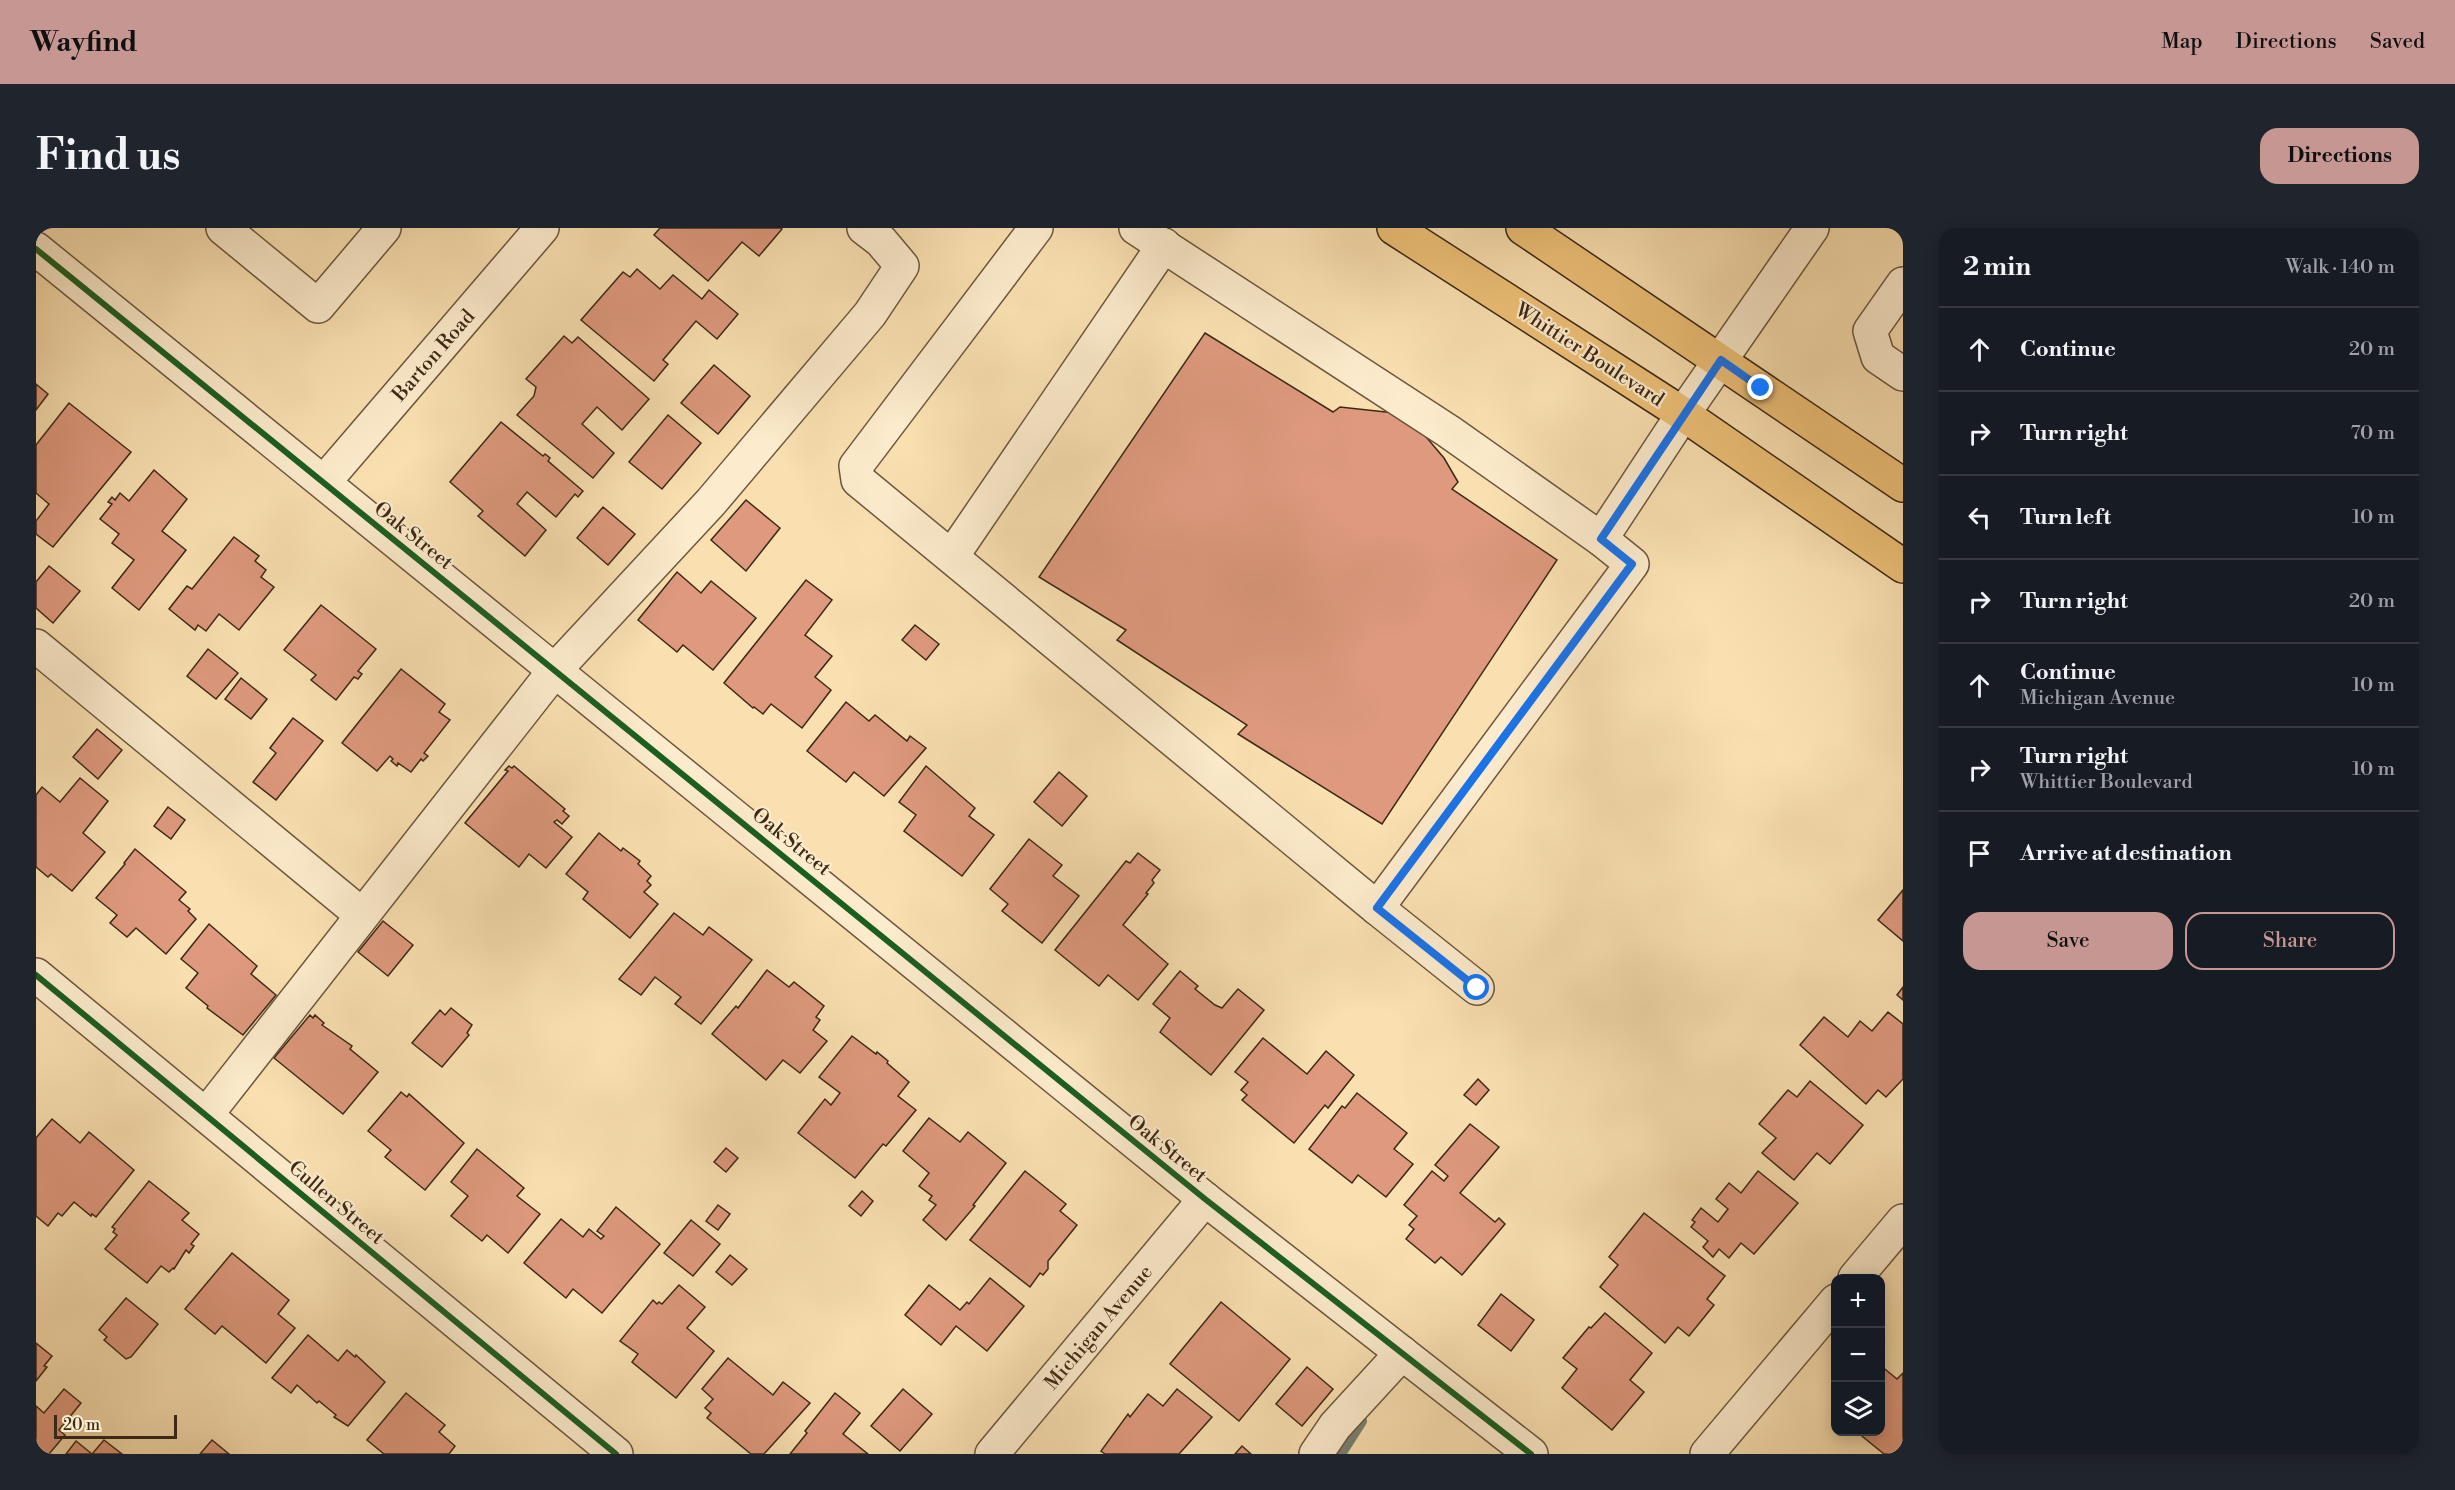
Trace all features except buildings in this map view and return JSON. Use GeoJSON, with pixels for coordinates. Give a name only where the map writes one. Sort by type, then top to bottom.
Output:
{"type":"FeatureCollection","features":[{"type":"Feature","properties":{"kind":"main road","name":"Whittier Boulevard"},"geometry":{"type":"LineString","coordinates":[[1394,228],[1683,414],[1903,566]]}},
{"type":"Feature","properties":{"kind":"main road"},"geometry":{"type":"LineString","coordinates":[[1523,228],[1903,485]]}},
{"type":"Feature","properties":{"kind":"street"},"geometry":{"type":"LineString","coordinates":[[241,234],[318,306],[384,228]]}},
{"type":"Feature","properties":{"kind":"street","name":"Barton Road"},"geometry":{"type":"LineString","coordinates":[[324,483],[542,228]]}},
{"type":"Feature","properties":{"kind":"street"},"geometry":{"type":"LineString","coordinates":[[206,1115],[555,670],[711,502],[870,314],[902,266],[881,241],[864,228]]}},
{"type":"Feature","properties":{"kind":"street"},"geometry":{"type":"LineString","coordinates":[[1036,228],[856,466],[858,480],[1477,988]]}},
{"type":"Feature","properties":{"kind":"street"},"geometry":{"type":"LineString","coordinates":[[1136,228],[1448,430],[1601,539],[1632,564],[1377,908]]}},
{"type":"Feature","properties":{"kind":"street"},"geometry":{"type":"LineString","coordinates":[[1601,539],[1683,414],[1812,228]]}},
{"type":"Feature","properties":{"kind":"street"},"geometry":{"type":"LineString","coordinates":[[952,556],[1164,245]]}},
{"type":"Feature","properties":{"kind":"street","name":"Oak Street"},"geometry":{"type":"LineString","coordinates":[[36,249],[1204,1199],[1531,1454]]}},
{"type":"Feature","properties":{"kind":"street"},"geometry":{"type":"LineString","coordinates":[[1903,284],[1870,331],[1878,357],[1903,374]]}},
{"type":"Feature","properties":{"kind":"street"},"geometry":{"type":"LineString","coordinates":[[36,646],[362,915]]}},
{"type":"Feature","properties":{"kind":"street","name":"Cullen Street"},"geometry":{"type":"LineString","coordinates":[[36,975],[616,1454]]}},
{"type":"Feature","properties":{"kind":"street","name":"Michigan Avenue"},"geometry":{"type":"LineString","coordinates":[[992,1454],[1204,1199]]}},
{"type":"Feature","properties":{"kind":"street"},"geometry":{"type":"LineString","coordinates":[[1858,1274],[1903,1221]]}},
{"type":"Feature","properties":{"kind":"street"},"geometry":{"type":"LineString","coordinates":[[1707,1454],[1831,1307]]}},
{"type":"Feature","properties":{"kind":"street"},"geometry":{"type":"LineString","coordinates":[[1316,1454],[1335,1426],[1402,1353]]}},
{"type":"Feature","properties":{"kind":"waterway"},"geometry":{"type":"LineString","coordinates":[[1340,1454],[1361,1421]]}},
{"type":"Feature","properties":{"kind":"cycle path"},"geometry":{"type":"LineString","coordinates":[[36,249],[1205,1199],[1531,1454]]}},
{"type":"Feature","properties":{"kind":"cycle path"},"geometry":{"type":"LineString","coordinates":[[36,975],[616,1454]]}},
{"type":"Feature","properties":{"kind":"route"},"geometry":{"type":"LineString","coordinates":[[1477,988],[1377,908],[1632,564],[1601,539],[1721,360],[1761,388]]}}]}
